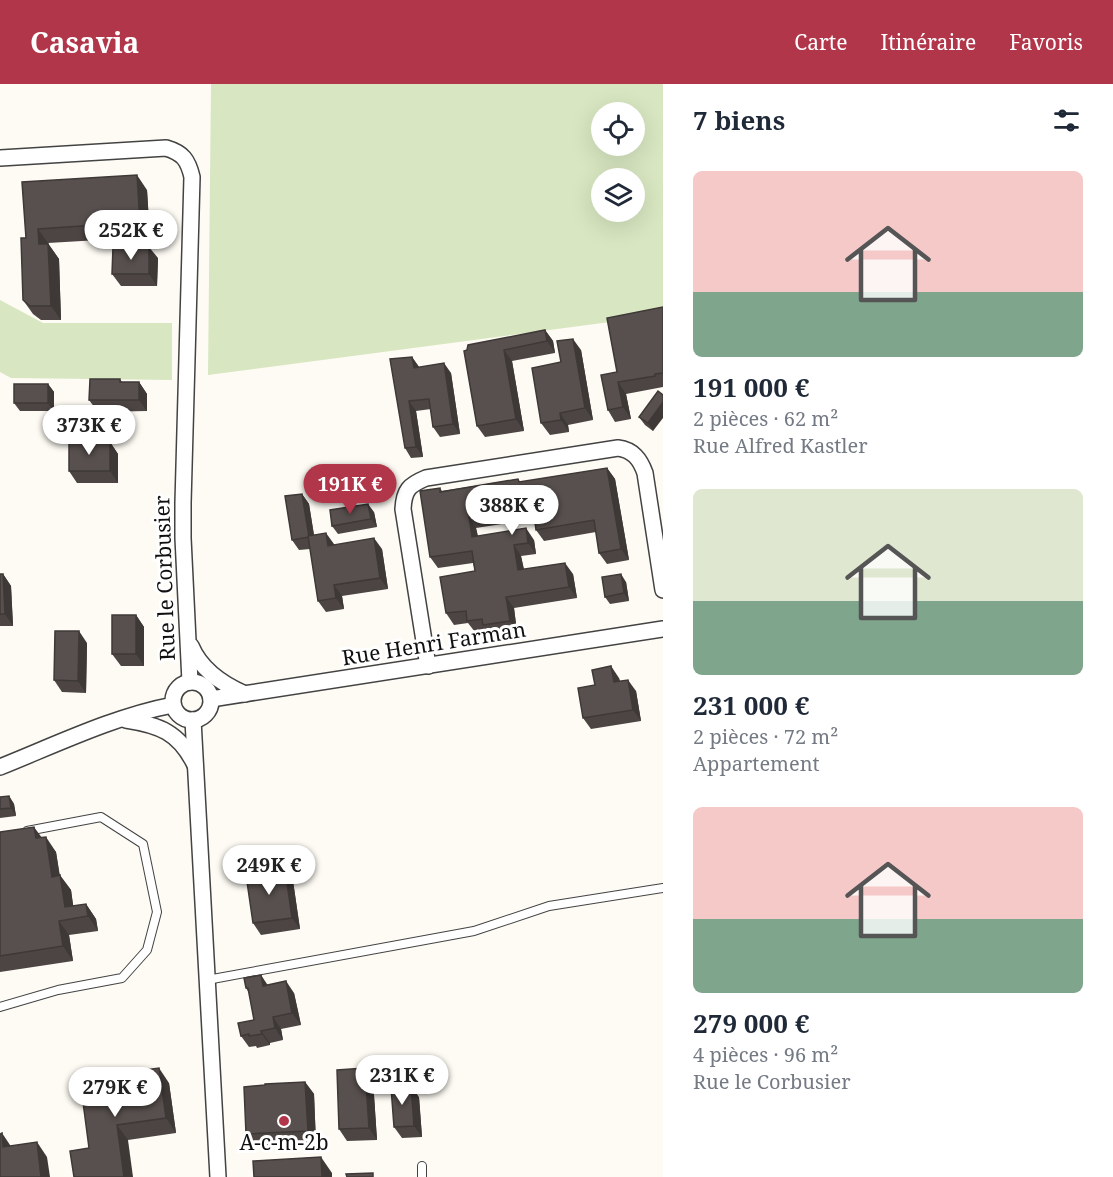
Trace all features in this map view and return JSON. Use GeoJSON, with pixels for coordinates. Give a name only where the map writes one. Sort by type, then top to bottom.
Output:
{"type":"FeatureCollection","features":[{"type":"Feature","properties":{"kind":"street","name":"Rue le Corbusier"},"geometry":{"type":"LineString","coordinates":[[0,158],[166,148],[182,155],[190,169],[192,177],[183,504],[190,682]]}},
{"type":"Feature","properties":{"kind":"street"},"geometry":{"type":"LineString","coordinates":[[428,666],[403,509],[404,496],[408,488],[426,478],[618,448],[626,449],[641,462],[645,473],[663,590]]}},
{"type":"Feature","properties":{"kind":"street","name":"Rue Henri Farman"},"geometry":{"type":"LineString","coordinates":[[211,699],[663,629]]}},
{"type":"Feature","properties":{"kind":"street"},"geometry":{"type":"LineString","coordinates":[[188,640],[207,671],[233,689],[246,694]]}},
{"type":"Feature","properties":{"kind":"street"},"geometry":{"type":"LineString","coordinates":[[190,682],[206,687],[211,699],[211,706],[204,717],[194,720],[185,720],[176,712],[173,705],[177,689],[190,682]]}},
{"type":"Feature","properties":{"kind":"street"},"geometry":{"type":"LineString","coordinates":[[0,767],[123,720],[173,705]]}},
{"type":"Feature","properties":{"kind":"street"},"geometry":{"type":"LineString","coordinates":[[123,720],[146,723],[167,731],[193,759],[196,767]]}},
{"type":"Feature","properties":{"kind":"street"},"geometry":{"type":"LineString","coordinates":[[194,720],[218,1177]]}},
{"type":"Feature","properties":{"kind":"lane"},"geometry":{"type":"LineString","coordinates":[[0,1007],[58,990],[122,978],[147,950],[157,912],[143,844],[101,817],[22,832]]}},
{"type":"Feature","properties":{"kind":"lane"},"geometry":{"type":"LineString","coordinates":[[207,980],[474,931],[549,906],[663,888]]}},
{"type":"Feature","properties":{"kind":"lane"},"geometry":{"type":"LineString","coordinates":[[422,1166],[422,1177]]}},
{"type":"Feature","properties":{"kind":"green space"},"geometry":{"type":"Polygon","coordinates":[[[211,84],[663,84],[663,315],[208,375],[211,84]]]}},
{"type":"Feature","properties":{"kind":"green space"},"geometry":{"type":"Polygon","coordinates":[[[0,300],[43,323],[172,323],[172,380],[11,378],[0,372],[0,300]]]}},
{"type":"Feature","properties":{"kind":"building"},"geometry":{"type":"Polygon","coordinates":[[[137,175],[140,222],[38,229],[39,244],[48,244],[51,306],[30,306],[23,300],[21,238],[26,238],[22,182],[137,175]]]}},
{"type":"Feature","properties":{"kind":"building"},"geometry":{"type":"Polygon","coordinates":[[[113,247],[149,247],[149,274],[112,274],[113,247]]]}},
{"type":"Feature","properties":{"kind":"building"},"geometry":{"type":"Polygon","coordinates":[[[663,307],[663,373],[618,382],[623,407],[608,410],[601,375],[617,372],[607,318],[663,307]]]}},
{"type":"Feature","properties":{"kind":"building"},"geometry":{"type":"Polygon","coordinates":[[[545,330],[547,341],[504,350],[516,419],[477,426],[464,351],[467,350],[468,345],[545,330]]]}},
{"type":"Feature","properties":{"kind":"building"},"geometry":{"type":"Polygon","coordinates":[[[573,339],[585,408],[560,413],[561,420],[541,423],[532,368],[561,362],[557,341],[573,339]]]}},
{"type":"Feature","properties":{"kind":"building"},"geometry":{"type":"Polygon","coordinates":[[[412,357],[414,368],[444,363],[453,424],[433,427],[429,399],[409,401],[416,447],[405,448],[390,359],[412,357]]]}},
{"type":"Feature","properties":{"kind":"building"},"geometry":{"type":"Polygon","coordinates":[[[90,379],[120,379],[120,382],[139,382],[139,400],[89,400],[90,379]]]}},
{"type":"Feature","properties":{"kind":"building"},"geometry":{"type":"Polygon","coordinates":[[[14,384],[48,384],[48,403],[14,403],[14,384]]]}},
{"type":"Feature","properties":{"kind":"building"},"geometry":{"type":"Polygon","coordinates":[[[658,391],[663,395],[663,402],[648,423],[639,417],[658,391]]]}},
{"type":"Feature","properties":{"kind":"building"},"geometry":{"type":"Polygon","coordinates":[[[69,442],[110,442],[110,471],[69,471],[69,442]]]}},
{"type":"Feature","properties":{"kind":"building"},"geometry":{"type":"Polygon","coordinates":[[[607,468],[621,549],[599,553],[594,520],[536,530],[533,507],[469,517],[472,537],[526,528],[528,543],[514,545],[518,570],[565,563],[569,587],[506,597],[510,621],[483,625],[482,619],[467,621],[466,611],[446,613],[440,577],[475,571],[472,551],[430,557],[420,491],[440,488],[440,492],[607,468]]]}},
{"type":"Feature","properties":{"kind":"building"},"geometry":{"type":"Polygon","coordinates":[[[302,494],[309,537],[292,540],[285,496],[302,494]]]}},
{"type":"Feature","properties":{"kind":"building"},"geometry":{"type":"Polygon","coordinates":[[[368,504],[371,519],[332,526],[330,510],[368,504]]]}},
{"type":"Feature","properties":{"kind":"building"},"geometry":{"type":"Polygon","coordinates":[[[326,533],[328,546],[374,538],[380,578],[334,585],[336,598],[318,601],[308,536],[326,533]]]}},
{"type":"Feature","properties":{"kind":"building"},"geometry":{"type":"Polygon","coordinates":[[[0,574],[3,574],[5,614],[0,614],[0,574]]]}},
{"type":"Feature","properties":{"kind":"building"},"geometry":{"type":"Polygon","coordinates":[[[621,574],[624,593],[605,597],[602,577],[621,574]]]}},
{"type":"Feature","properties":{"kind":"building"},"geometry":{"type":"Polygon","coordinates":[[[112,615],[136,615],[136,654],[112,654],[112,615]]]}},
{"type":"Feature","properties":{"kind":"building"},"geometry":{"type":"Polygon","coordinates":[[[55,631],[79,631],[78,681],[54,680],[55,631]]]}},
{"type":"Feature","properties":{"kind":"building"},"geometry":{"type":"Polygon","coordinates":[[[611,666],[614,682],[628,680],[633,710],[583,718],[578,688],[595,685],[592,670],[611,666]]]}},
{"type":"Feature","properties":{"kind":"building"},"geometry":{"type":"Polygon","coordinates":[[[9,796],[11,808],[0,809],[0,797],[9,796]]]}},
{"type":"Feature","properties":{"kind":"building"},"geometry":{"type":"Polygon","coordinates":[[[34,827],[36,838],[46,837],[52,877],[60,875],[65,907],[86,904],[88,916],[59,921],[63,946],[0,956],[0,832],[34,827]]]}},
{"type":"Feature","properties":{"kind":"building"},"geometry":{"type":"Polygon","coordinates":[[[285,869],[292,918],[253,923],[246,875],[285,869]]]}},
{"type":"Feature","properties":{"kind":"building"},"geometry":{"type":"Polygon","coordinates":[[[261,975],[263,986],[286,981],[292,1013],[273,1017],[275,1028],[261,1031],[262,1034],[241,1036],[238,1023],[254,1020],[244,978],[261,975]]]}},
{"type":"Feature","properties":{"kind":"building"},"geometry":{"type":"Polygon","coordinates":[[[159,1068],[166,1118],[117,1125],[124,1177],[74,1177],[70,1151],[89,1148],[80,1079],[159,1068]]]}},
{"type":"Feature","properties":{"kind":"building"},"geometry":{"type":"Polygon","coordinates":[[[365,1068],[369,1128],[339,1129],[337,1070],[365,1068]]]}},
{"type":"Feature","properties":{"kind":"building","name":"A-c-m-2b"},"geometry":{"type":"Polygon","coordinates":[[[305,1082],[308,1131],[246,1134],[244,1087],[305,1082]]]}},
{"type":"Feature","properties":{"kind":"building"},"geometry":{"type":"Polygon","coordinates":[[[411,1086],[414,1126],[394,1127],[391,1087],[411,1086]]]}},
{"type":"Feature","properties":{"kind":"building"},"geometry":{"type":"Polygon","coordinates":[[[2,1133],[3,1147],[37,1142],[41,1177],[0,1177],[0,1134],[2,1133]]]}},
{"type":"Feature","properties":{"kind":"building"},"geometry":{"type":"Polygon","coordinates":[[[321,1157],[322,1177],[254,1177],[253,1161],[321,1157]]]}},
{"type":"Feature","properties":{"kind":"building"},"geometry":{"type":"Polygon","coordinates":[[[373,1173],[373,1177],[347,1177],[346,1174],[373,1173]]]}},
{"type":"Feature","properties":{"kind":"place","name":"A-c-m-2b"},"geometry":{"type":"Point","coordinates":[284,1121]}}]}
